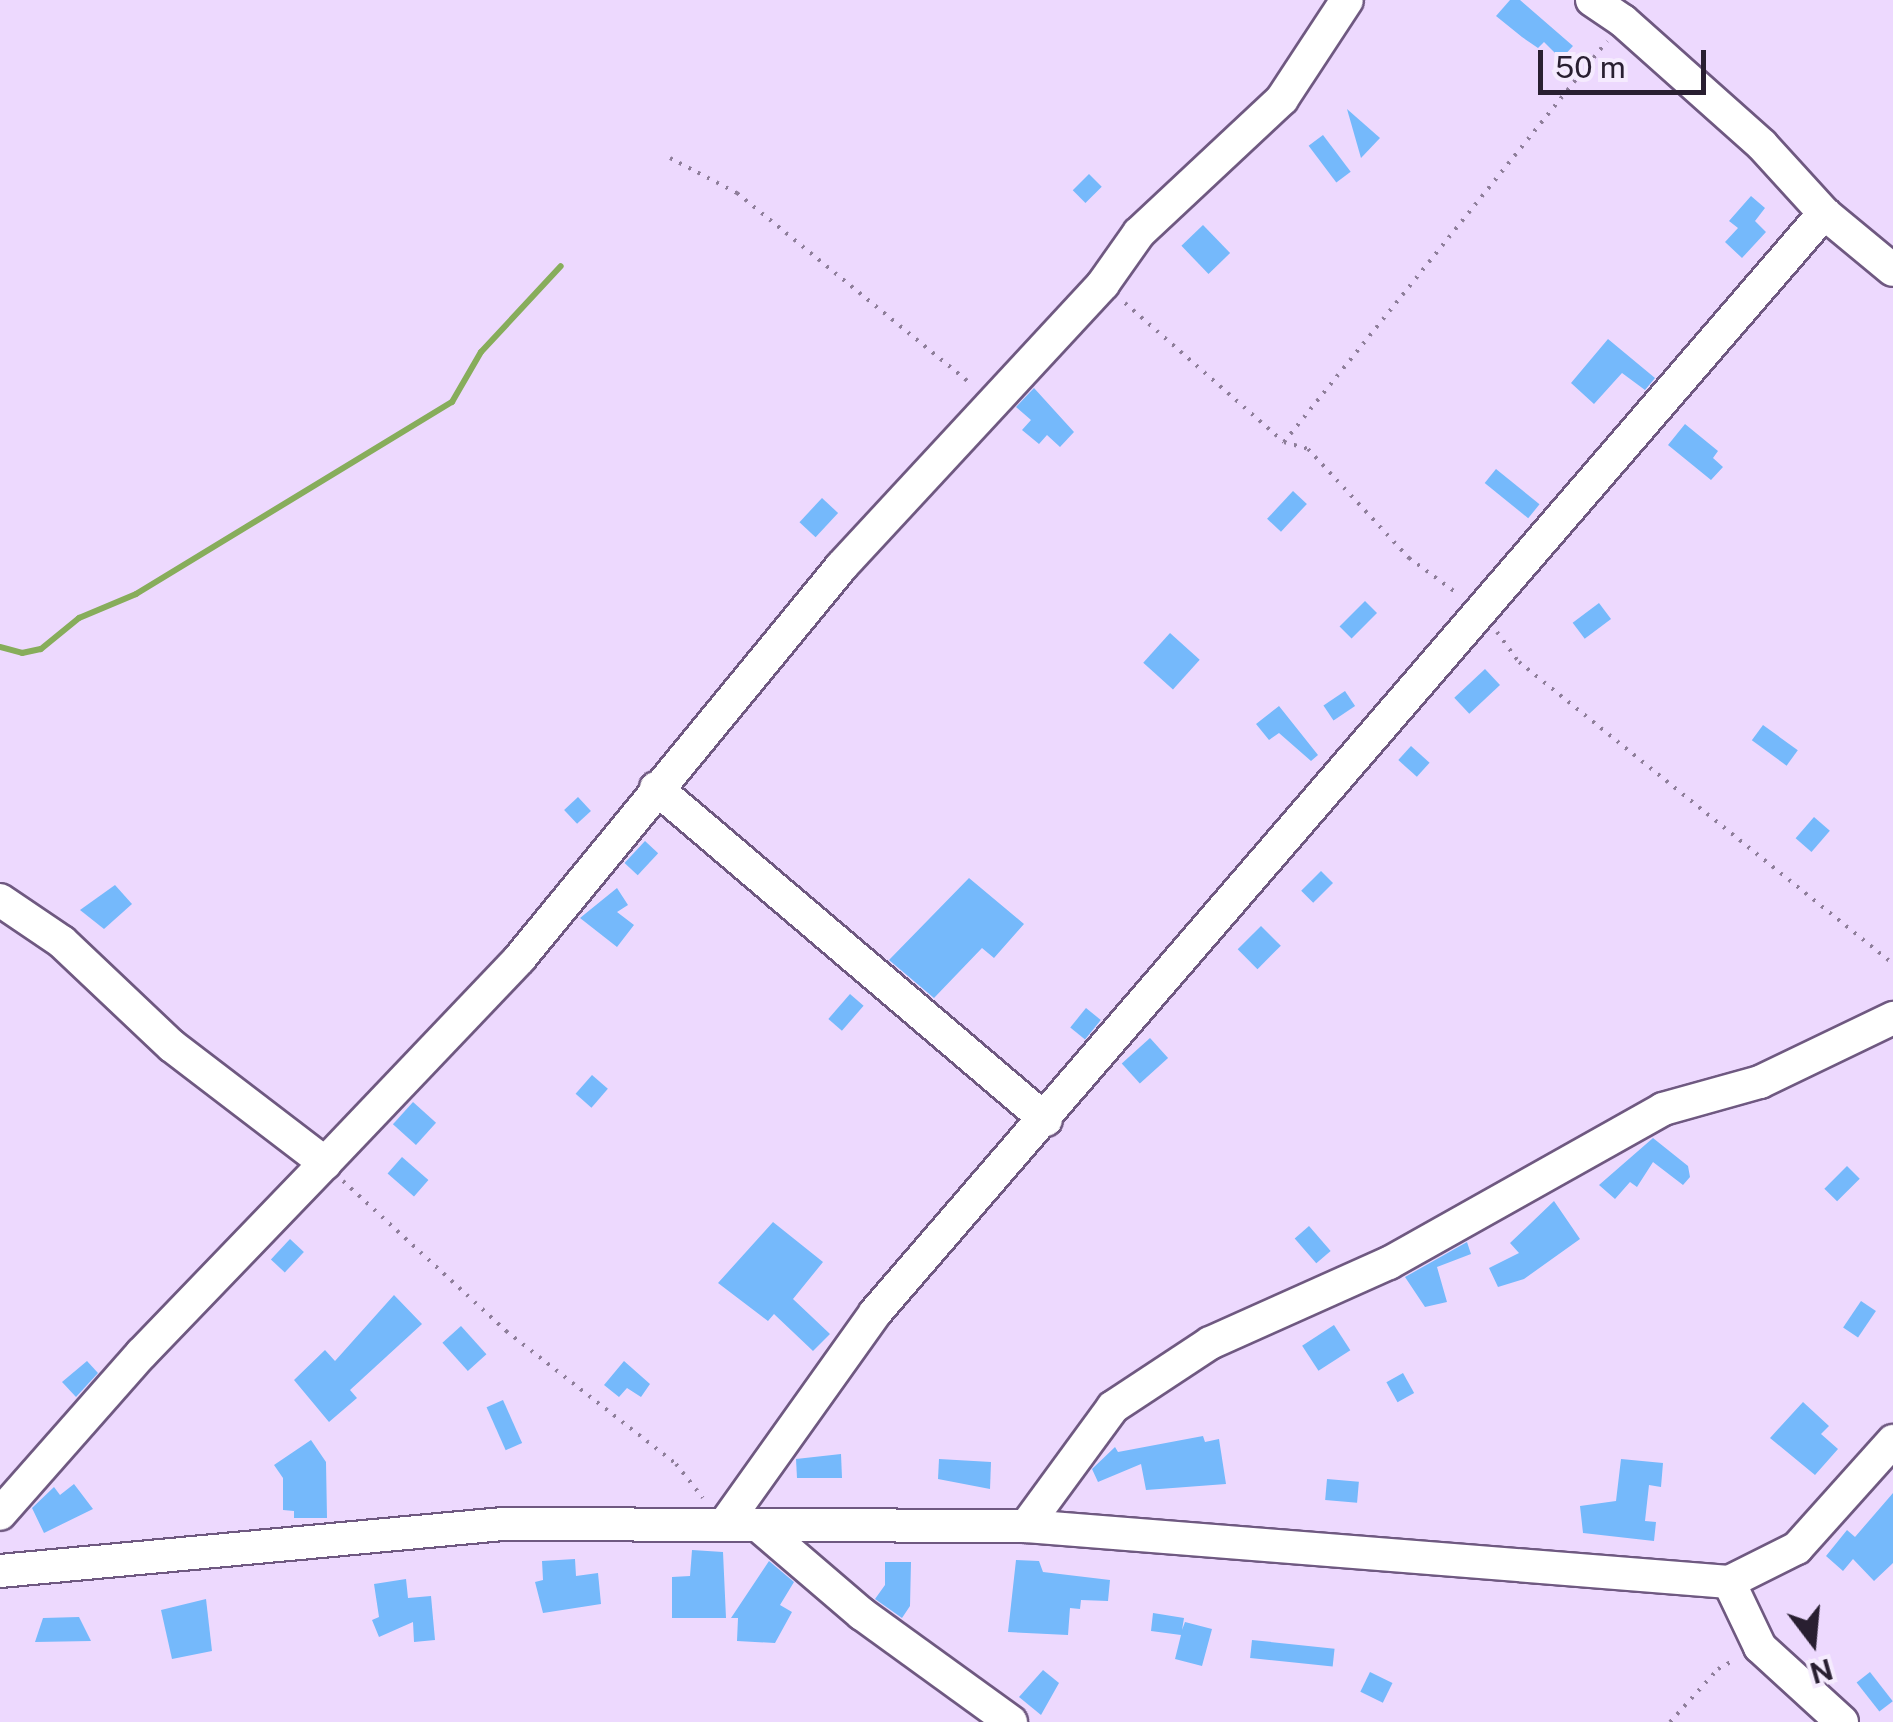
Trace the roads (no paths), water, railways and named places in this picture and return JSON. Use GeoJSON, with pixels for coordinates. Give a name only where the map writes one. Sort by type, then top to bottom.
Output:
{"type":"FeatureCollection","features":[{"type":"Feature","properties":{"kind":"street"},"geometry":{"type":"LineString","coordinates":[[0,1514],[141,1354],[520,958],[656,788],[841,568],[1103,284],[1138,233],[1282,99],[1347,0]]}},
{"type":"Feature","properties":{"kind":"street"},"geometry":{"type":"LineString","coordinates":[[1592,0],[1631,10],[1824,213],[1893,270]]}},
{"type":"Feature","properties":{"kind":"street"},"geometry":{"type":"LineString","coordinates":[[724,1525],[875,1313],[1046,1120],[1824,213]]}},
{"type":"Feature","properties":{"kind":"street"},"geometry":{"type":"LineString","coordinates":[[656,788],[1046,1120]]}},
{"type":"Feature","properties":{"kind":"street"},"geometry":{"type":"LineString","coordinates":[[0,900],[62,942],[172,1046],[326,1164]]}},
{"type":"Feature","properties":{"kind":"street"},"geometry":{"type":"LineString","coordinates":[[1026,1526],[1113,1407],[1210,1343],[1389,1262],[1663,1109],[1760,1082],[1893,1018]]}},
{"type":"Feature","properties":{"kind":"street"},"geometry":{"type":"LineString","coordinates":[[0,1571],[503,1524],[1026,1526],[1729,1582],[1797,1548],[1893,1440]]}},
{"type":"Feature","properties":{"kind":"street"},"geometry":{"type":"LineString","coordinates":[[758,1525],[862,1614],[1010,1722]]}},
{"type":"Feature","properties":{"kind":"street"},"geometry":{"type":"LineString","coordinates":[[1729,1582],[1760,1647],[1842,1722]]}},
{"type":"Feature","properties":{"kind":"waterway"},"geometry":{"type":"LineString","coordinates":[[0,647],[22,653],[41,649],[79,618],[136,594],[452,402],[481,352],[561,266]]}}]}
